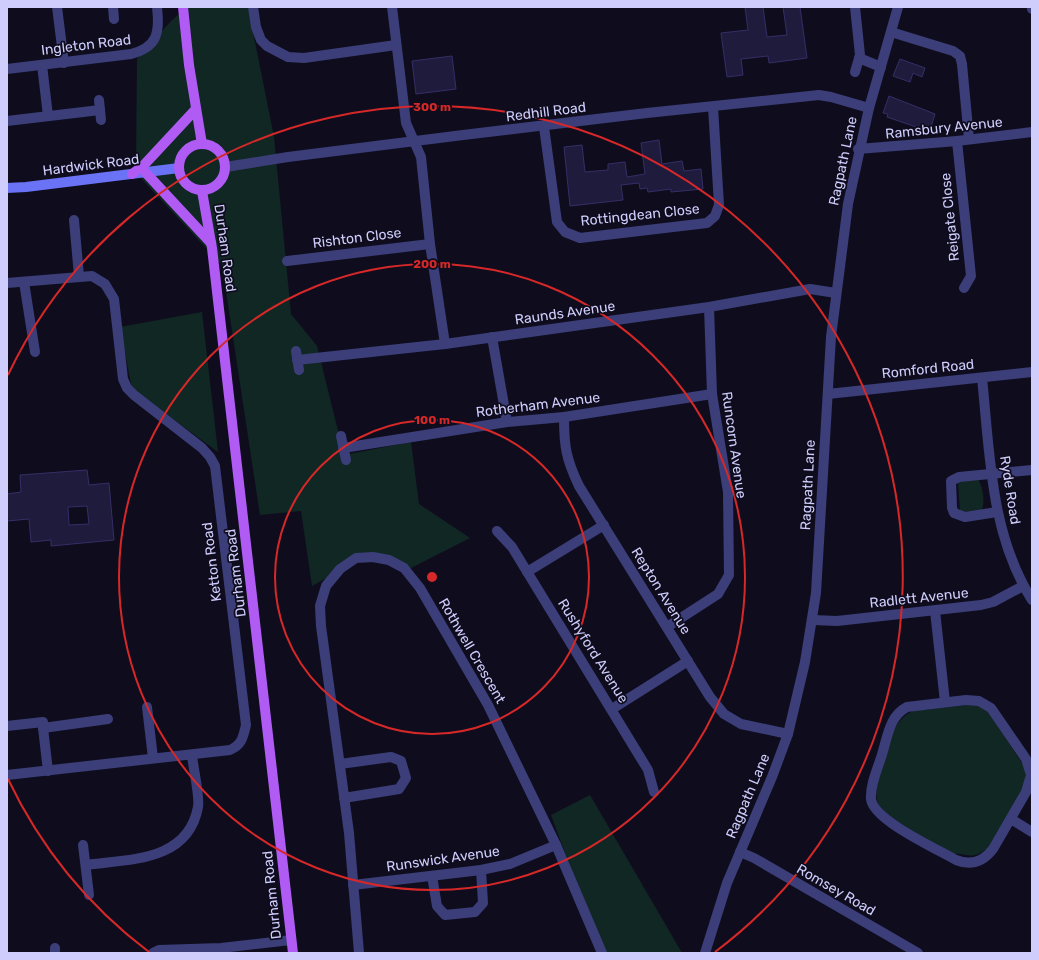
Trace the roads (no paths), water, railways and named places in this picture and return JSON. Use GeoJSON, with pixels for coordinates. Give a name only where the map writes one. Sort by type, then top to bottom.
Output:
{"type":"FeatureCollection","features":[{"type":"Feature","properties":{"kind":"main road"},"geometry":{"type":"LineString","coordinates":[[183,7],[202,144]]}},
{"type":"Feature","properties":{"kind":"main road"},"geometry":{"type":"LineString","coordinates":[[132,174],[143,166],[196,109]]}},
{"type":"Feature","properties":{"kind":"main road"},"geometry":{"type":"LineString","coordinates":[[179,168],[183,154],[189,148],[202,144],[216,149],[222,156],[226,167]]}},
{"type":"Feature","properties":{"kind":"main road","name":"Durham Road"},"geometry":{"type":"LineString","coordinates":[[179,168],[184,182],[190,187],[202,190],[211,189],[217,185],[225,174],[226,167]]}},
{"type":"Feature","properties":{"kind":"main road"},"geometry":{"type":"LineString","coordinates":[[146,173],[211,243]]}},
{"type":"Feature","properties":{"kind":"main road","name":"Durham Road"},"geometry":{"type":"LineString","coordinates":[[202,190],[211,243],[293,953]]}},
{"type":"Feature","properties":{"kind":"street"},"geometry":{"type":"LineString","coordinates":[[58,7],[64,62]]}},
{"type":"Feature","properties":{"kind":"street"},"geometry":{"type":"LineString","coordinates":[[113,7],[114,18]]}},
{"type":"Feature","properties":{"kind":"street","name":"Ingleton Road"},"geometry":{"type":"LineString","coordinates":[[7,69],[142,51],[152,43],[158,33],[158,7]]}},
{"type":"Feature","properties":{"kind":"street"},"geometry":{"type":"LineString","coordinates":[[253,7],[256,27],[262,40],[267,46],[288,57],[304,58],[396,45]]}},
{"type":"Feature","properties":{"kind":"street"},"geometry":{"type":"LineString","coordinates":[[392,7],[406,123],[421,157],[430,244],[445,344]]}},
{"type":"Feature","properties":{"kind":"street"},"geometry":{"type":"LineString","coordinates":[[855,7],[859,58],[855,72]]}},
{"type":"Feature","properties":{"kind":"street","name":"Ragpath Lane"},"geometry":{"type":"LineString","coordinates":[[704,953],[727,883],[772,777],[788,734],[798,697],[813,620],[836,293],[848,204],[858,149],[868,108],[898,7]]}},
{"type":"Feature","properties":{"kind":"street"},"geometry":{"type":"LineString","coordinates":[[891,32],[953,51],[960,56],[969,139]]}},
{"type":"Feature","properties":{"kind":"street"},"geometry":{"type":"LineString","coordinates":[[859,58],[880,67]]}},
{"type":"Feature","properties":{"kind":"street"},"geometry":{"type":"LineString","coordinates":[[42,65],[48,116]]}},
{"type":"Feature","properties":{"kind":"street","name":"Redhill Road"},"geometry":{"type":"LineString","coordinates":[[226,167],[288,157],[544,127],[647,113],[819,95],[868,108]]}},
{"type":"Feature","properties":{"kind":"street","name":"Rottingdean Close"},"geometry":{"type":"LineString","coordinates":[[544,127],[557,222],[565,232],[580,238],[635,233],[707,223],[715,216],[720,205],[713,107]]}},
{"type":"Feature","properties":{"kind":"street"},"geometry":{"type":"LineString","coordinates":[[7,121],[100,110]]}},
{"type":"Feature","properties":{"kind":"street","name":"Ramsbury Avenue"},"geometry":{"type":"LineString","coordinates":[[858,149],[956,141],[1032,132]]}},
{"type":"Feature","properties":{"kind":"street","name":"Reigate Close"},"geometry":{"type":"LineString","coordinates":[[956,141],[971,276],[964,288]]}},
{"type":"Feature","properties":{"kind":"street","name":"Hardwick Road"},"geometry":{"type":"LineString","coordinates":[[7,188],[179,168]]}},
{"type":"Feature","properties":{"kind":"street"},"geometry":{"type":"LineString","coordinates":[[74,220],[79,276]]}},
{"type":"Feature","properties":{"kind":"street","name":"Rishton Close"},"geometry":{"type":"LineString","coordinates":[[288,261],[430,244]]}},
{"type":"Feature","properties":{"kind":"street","name":"Ketton Road"},"geometry":{"type":"LineString","coordinates":[[7,283],[92,276],[105,284],[114,299],[123,379],[127,388],[202,448],[210,457],[215,466],[246,725],[243,738],[238,746],[230,750],[7,775]]}},
{"type":"Feature","properties":{"kind":"street"},"geometry":{"type":"LineString","coordinates":[[24,282],[35,352]]}},
{"type":"Feature","properties":{"kind":"street","name":"Raunds Avenue"},"geometry":{"type":"LineString","coordinates":[[298,370],[296,355],[445,344],[709,307],[810,289],[836,293]]}},
{"type":"Feature","properties":{"kind":"street","name":"Runcorn Avenue"},"geometry":{"type":"LineString","coordinates":[[667,627],[718,594],[729,575],[728,492],[712,394],[709,307]]}},
{"type":"Feature","properties":{"kind":"street"},"geometry":{"type":"LineString","coordinates":[[492,337],[507,422]]}},
{"type":"Feature","properties":{"kind":"street","name":"Romford Road"},"geometry":{"type":"LineString","coordinates":[[828,394],[1032,372]]}},
{"type":"Feature","properties":{"kind":"street","name":"Ryde Road"},"geometry":{"type":"LineString","coordinates":[[982,378],[997,512],[1008,551],[1023,586],[1032,600]]}},
{"type":"Feature","properties":{"kind":"street","name":"Rotherham Avenue"},"geometry":{"type":"LineString","coordinates":[[343,448],[507,422],[564,417],[712,394]]}},
{"type":"Feature","properties":{"kind":"street","name":"Repton Avenue"},"geometry":{"type":"LineString","coordinates":[[564,417],[564,446],[569,466],[579,486],[710,697],[724,714],[741,724],[788,734]]}},
{"type":"Feature","properties":{"kind":"street"},"geometry":{"type":"LineString","coordinates":[[341,436],[346,460]]}},
{"type":"Feature","properties":{"kind":"street"},"geometry":{"type":"LineString","coordinates":[[997,512],[965,517],[954,514],[950,485],[954,478],[1032,470]]}},
{"type":"Feature","properties":{"kind":"street"},"geometry":{"type":"LineString","coordinates":[[527,572],[604,526]]}},
{"type":"Feature","properties":{"kind":"street","name":"Rushyford Avenue"},"geometry":{"type":"LineString","coordinates":[[497,531],[512,547],[612,709],[648,770],[654,792]]}},
{"type":"Feature","properties":{"kind":"street","name":"Rothwell Crescent"},"geometry":{"type":"LineString","coordinates":[[359,953],[344,798],[321,626],[320,606],[326,586],[340,569],[356,558],[373,557],[389,560],[404,568],[420,588],[488,705],[556,845],[602,953]]}},
{"type":"Feature","properties":{"kind":"street","name":"Radlett Avenue"},"geometry":{"type":"LineString","coordinates":[[813,620],[837,621],[935,611],[993,602],[1023,586]]}},
{"type":"Feature","properties":{"kind":"street"},"geometry":{"type":"LineString","coordinates":[[935,611],[945,702]]}},
{"type":"Feature","properties":{"kind":"street"},"geometry":{"type":"LineString","coordinates":[[612,709],[688,661]]}},
{"type":"Feature","properties":{"kind":"street"},"geometry":{"type":"LineString","coordinates":[[973,700],[986,704],[996,714],[1026,759],[1031,775],[1030,783],[1010,819],[987,857],[979,861],[968,863],[956,860],[889,822],[873,806],[871,797],[873,785],[894,718],[907,707],[973,700]]}},
{"type":"Feature","properties":{"kind":"street"},"geometry":{"type":"LineString","coordinates":[[147,707],[153,758]]}},
{"type":"Feature","properties":{"kind":"street"},"geometry":{"type":"LineString","coordinates":[[43,728],[108,719]]}},
{"type":"Feature","properties":{"kind":"street"},"geometry":{"type":"LineString","coordinates":[[7,726],[42,722],[48,771]]}},
{"type":"Feature","properties":{"kind":"street"},"geometry":{"type":"LineString","coordinates":[[86,864],[154,856],[168,850],[186,835],[193,822],[198,805],[192,755]]}},
{"type":"Feature","properties":{"kind":"street"},"geometry":{"type":"LineString","coordinates":[[340,764],[391,757],[401,761],[406,778],[399,789],[344,798]]}},
{"type":"Feature","properties":{"kind":"street"},"geometry":{"type":"LineString","coordinates":[[1010,819],[1032,832]]}},
{"type":"Feature","properties":{"kind":"street"},"geometry":{"type":"LineString","coordinates":[[83,845],[89,895]]}},
{"type":"Feature","properties":{"kind":"street","name":"Runswick Avenue"},"geometry":{"type":"LineString","coordinates":[[353,885],[481,870],[510,864],[556,845]]}},
{"type":"Feature","properties":{"kind":"street","name":"Romsey Road"},"geometry":{"type":"LineString","coordinates":[[740,852],[761,862],[918,953]]}},
{"type":"Feature","properties":{"kind":"street"},"geometry":{"type":"LineString","coordinates":[[432,876],[437,906],[445,915],[475,912],[483,903],[481,870]]}},
{"type":"Feature","properties":{"kind":"street"},"geometry":{"type":"LineString","coordinates":[[153,953],[159,950],[221,951],[291,940]]}}]}
